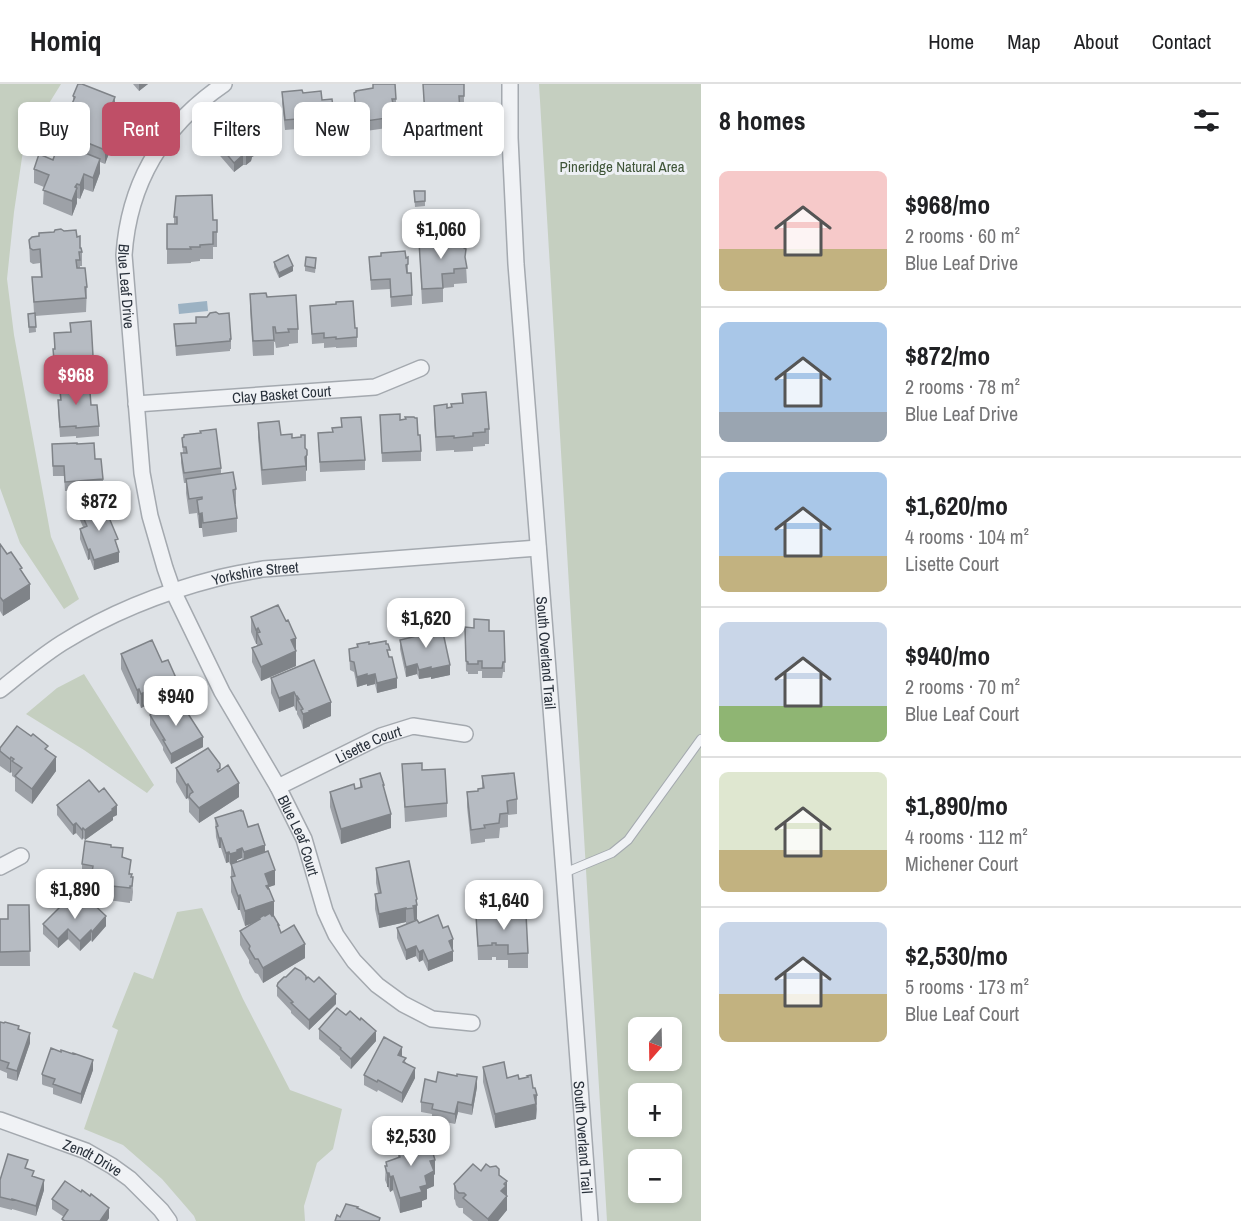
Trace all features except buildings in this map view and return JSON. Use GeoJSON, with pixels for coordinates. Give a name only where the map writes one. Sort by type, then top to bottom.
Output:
{"type":"FeatureCollection","features":[{"type":"Feature","properties":{"kind":"street","name":"Blue Leaf Drive"},"geometry":{"type":"LineString","coordinates":[[173,591],[150,516],[142,473],[124,255],[131,211],[150,162],[166,137],[190,110],[224,84]]}},
{"type":"Feature","properties":{"kind":"street","name":"South Overland Trail"},"geometry":{"type":"LineString","coordinates":[[510,84],[516,264],[590,1221]]}},
{"type":"Feature","properties":{"kind":"street","name":"Clay Basket Court"},"geometry":{"type":"LineString","coordinates":[[136,404],[375,387],[421,368]]}},
{"type":"Feature","properties":{"kind":"street","name":"Yorkshire Street"},"geometry":{"type":"LineString","coordinates":[[0,690],[63,643],[110,616],[173,591],[219,578],[262,569],[538,548]]}},
{"type":"Feature","properties":{"kind":"street","name":"Blue Leaf Court"},"geometry":{"type":"LineString","coordinates":[[173,591],[222,692],[278,787],[303,839],[325,911],[336,934],[354,961],[377,985],[403,1004],[432,1019],[472,1023]]}},
{"type":"Feature","properties":{"kind":"street","name":"Lisette Court"},"geometry":{"type":"LineString","coordinates":[[278,787],[381,735],[413,726],[465,734]]}},
{"type":"Feature","properties":{"kind":"street"},"geometry":{"type":"LineString","coordinates":[[0,867],[21,856]]}},
{"type":"Feature","properties":{"kind":"street","name":"Zendt Drive"},"geometry":{"type":"LineString","coordinates":[[0,1120],[86,1151],[112,1166],[130,1179],[169,1221]]}},
{"type":"Feature","properties":{"kind":"lane"},"geometry":{"type":"LineString","coordinates":[[564,873],[612,853],[628,840],[701,739]]}},
{"type":"Feature","properties":{"kind":"green space"},"geometry":{"type":"Polygon","coordinates":[[[0,84],[61,84],[50,102],[18,102],[18,156],[22,156],[7,279],[14,335],[51,537],[79,599],[64,609],[20,543],[0,488],[0,84]]]}},
{"type":"Feature","properties":{"kind":"green space","name":"Pineridge Natural Area"},"geometry":{"type":"Polygon","coordinates":[[[539,84],[701,84],[701,1221],[607,1221],[539,84]]]}},
{"type":"Feature","properties":{"kind":"green space"},"geometry":{"type":"Polygon","coordinates":[[[84,674],[154,785],[147,793],[26,714],[57,688],[84,674]]]}},
{"type":"Feature","properties":{"kind":"green space"},"geometry":{"type":"Polygon","coordinates":[[[202,908],[243,999],[290,1090],[342,1109],[333,1149],[317,1163],[304,1206],[305,1221],[196,1221],[162,1179],[123,1145],[84,1129],[118,1030],[112,1027],[134,972],[153,979],[177,912],[202,908]]]}},
{"type":"Feature","properties":{"kind":"water"},"geometry":{"type":"Polygon","coordinates":[[[207,301],[208,311],[179,314],[178,304],[207,301]]]}}]}
